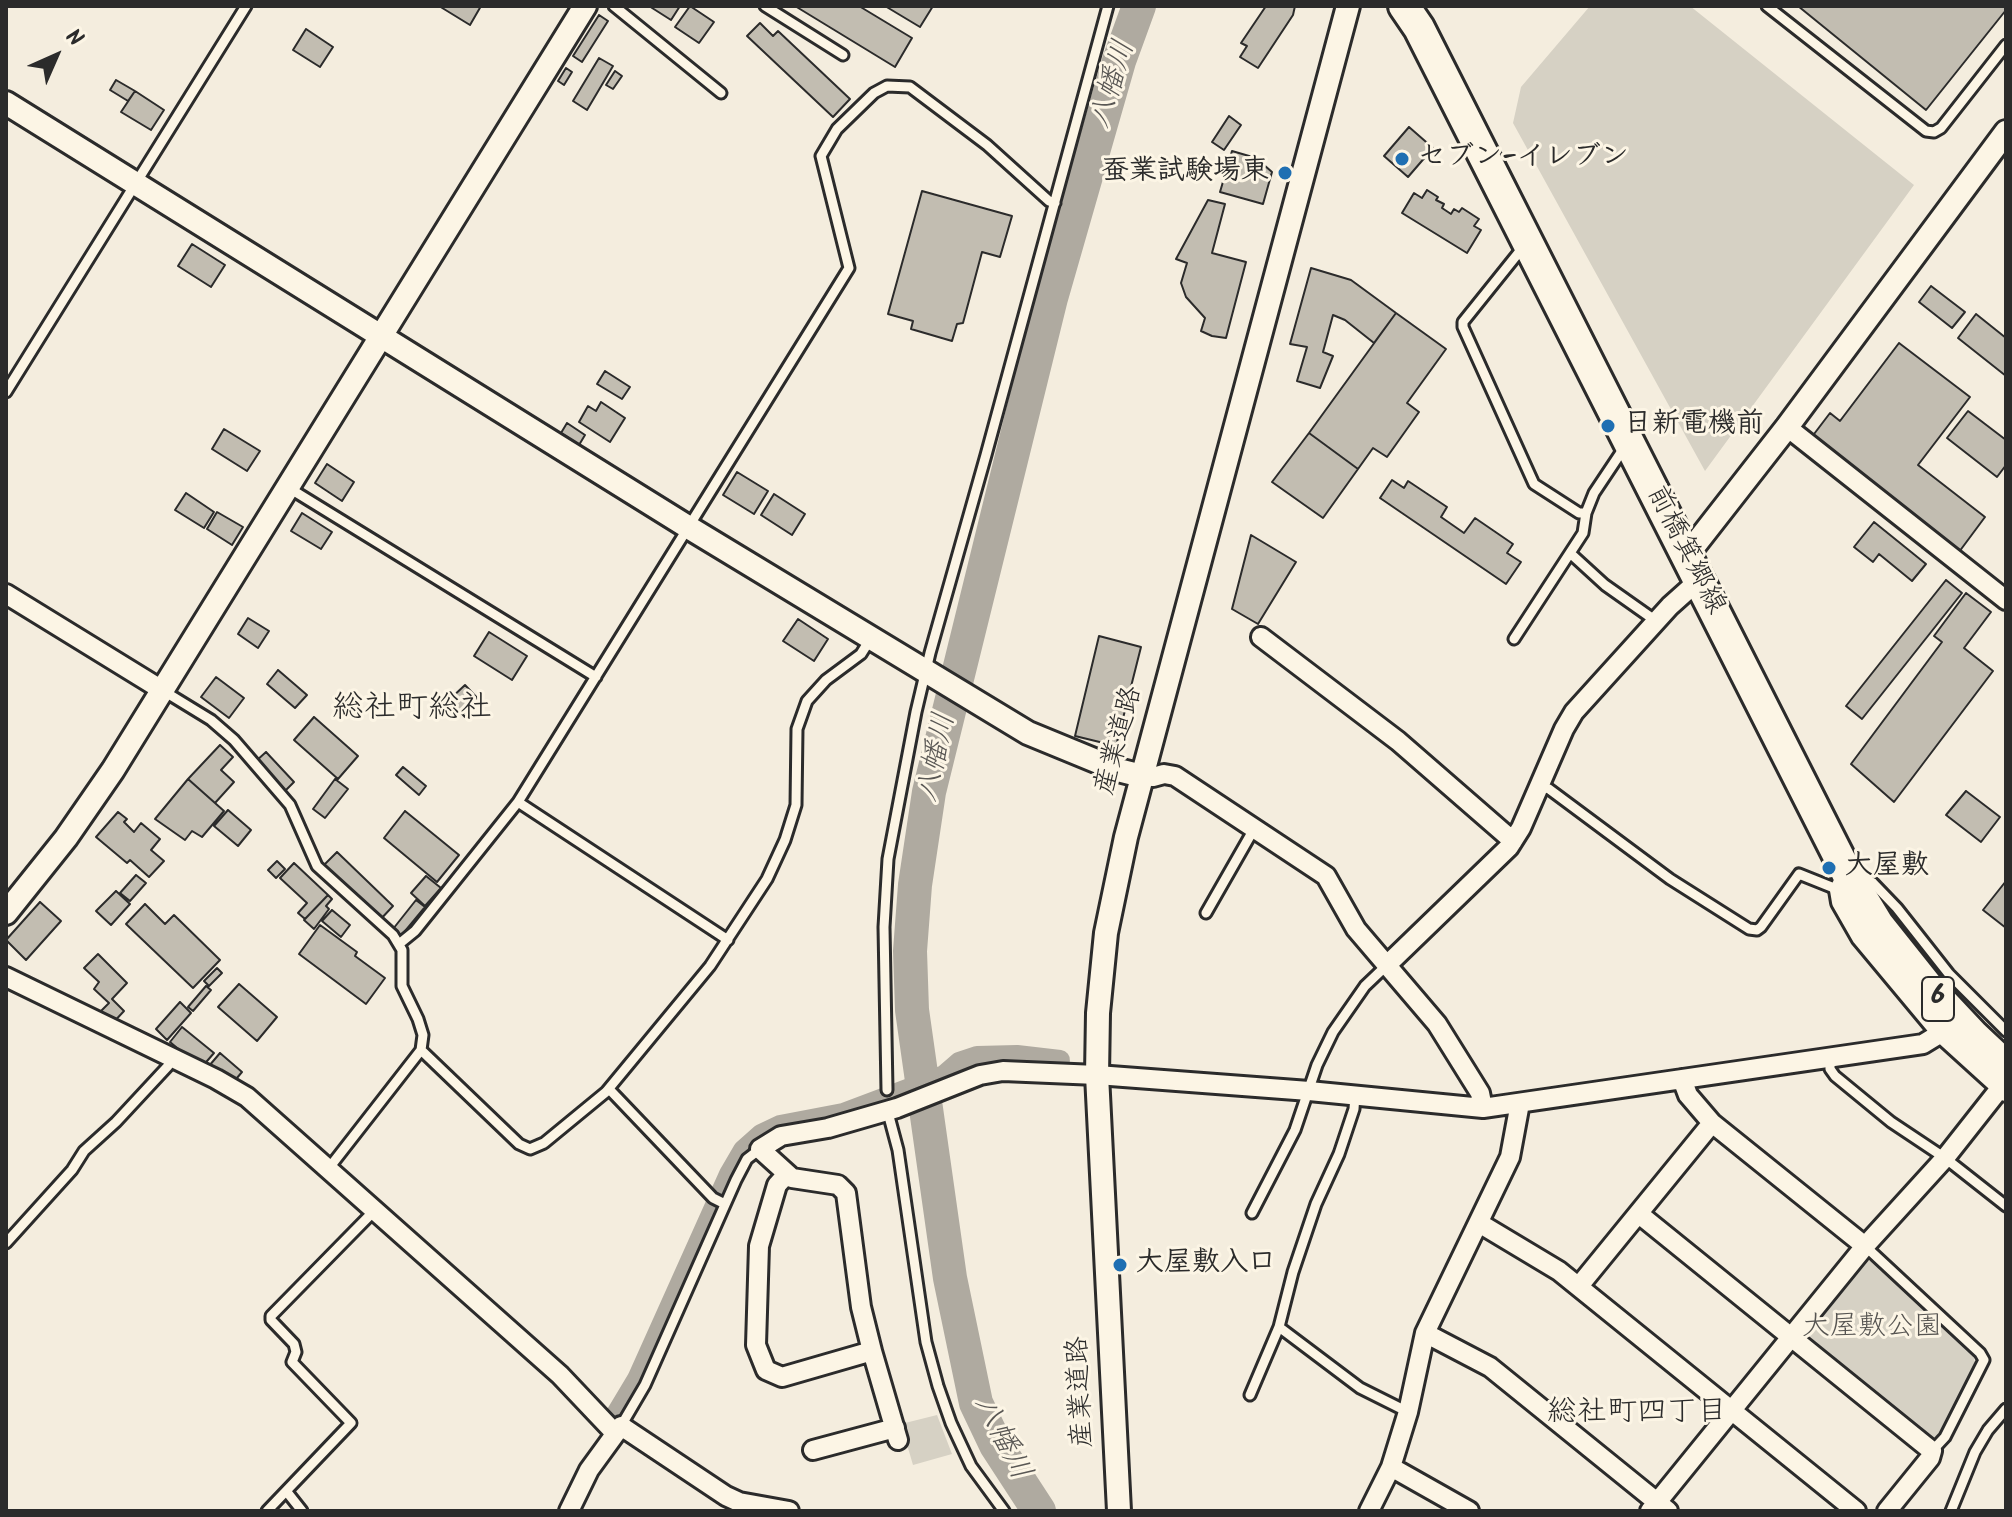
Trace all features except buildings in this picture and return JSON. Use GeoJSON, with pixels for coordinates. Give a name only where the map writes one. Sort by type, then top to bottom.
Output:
{"type":"FeatureCollection","features":[{"type":"Feature","properties":{"kind":"main road","name":"前橋箕郷線"},"geometry":{"type":"LineString","coordinates":[[1404,6],[1419,28],[1687,555],[1843,882],[1929,988],[1974,1036],[2004,1082]]}},
{"type":"Feature","properties":{"kind":"street"},"geometry":{"type":"LineString","coordinates":[[6,913],[66,838],[162,690],[585,6]]}},
{"type":"Feature","properties":{"kind":"street","name":"産業道路"},"geometry":{"type":"LineString","coordinates":[[1119,1511],[1097,1075],[1104,945],[1112,897],[1142,776],[1348,6]]}},
{"type":"Feature","properties":{"kind":"street"},"geometry":{"type":"LineString","coordinates":[[6,103],[688,527],[981,705],[1050,744],[1118,770],[1142,776],[1175,776],[1313,866],[1326,876],[1356,929],[1437,1024],[1480,1093],[1483,1108]]}},
{"type":"Feature","properties":{"kind":"street"},"geometry":{"type":"LineString","coordinates":[[1687,555],[1787,427],[2006,132]]}},
{"type":"Feature","properties":{"kind":"street"},"geometry":{"type":"LineString","coordinates":[[1787,427],[2006,600]]}},
{"type":"Feature","properties":{"kind":"street"},"geometry":{"type":"LineString","coordinates":[[1387,965],[1513,841],[1574,712],[1656,621],[1689,589],[1701,583]]}},
{"type":"Feature","properties":{"kind":"street"},"geometry":{"type":"LineString","coordinates":[[6,594],[162,690]]}},
{"type":"Feature","properties":{"kind":"street"},"geometry":{"type":"LineString","coordinates":[[1261,637],[1398,741],[1513,841]]}},
{"type":"Feature","properties":{"kind":"street"},"geometry":{"type":"LineString","coordinates":[[1425,1333],[1490,1367],[1658,1508],[1731,1410],[1865,1246],[1945,1158],[2004,1082],[1941,1033],[1899,986],[1853,926],[1845,911],[1843,882]]}},
{"type":"Feature","properties":{"kind":"street"},"geometry":{"type":"LineString","coordinates":[[6,977],[247,1097],[376,1209],[618,1429],[726,1496],[739,1502],[789,1511]]}},
{"type":"Feature","properties":{"kind":"street"},"geometry":{"type":"LineString","coordinates":[[813,1450],[896,1434],[861,1307],[848,1198],[838,1185],[796,1179],[787,1174],[760,1149],[781,1136],[828,1128],[892,1109],[980,1075],[1003,1071],[1309,1091],[1483,1108],[1923,1044],[1941,1033]]}},
{"type":"Feature","properties":{"kind":"street"},"geometry":{"type":"LineString","coordinates":[[1682,1079],[1688,1095],[1712,1123],[1865,1246]]}},
{"type":"Feature","properties":{"kind":"street"},"geometry":{"type":"LineString","coordinates":[[1369,1511],[1391,1467],[1408,1412],[1425,1333],[1513,1148],[1520,1103]]}},
{"type":"Feature","properties":{"kind":"street"},"geometry":{"type":"LineString","coordinates":[[1579,1286],[1712,1123]]}},
{"type":"Feature","properties":{"kind":"street"},"geometry":{"type":"LineString","coordinates":[[787,1174],[777,1185],[759,1246],[756,1345],[766,1370],[782,1377],[872,1351]]}},
{"type":"Feature","properties":{"kind":"street"},"geometry":{"type":"LineString","coordinates":[[1639,1214],[1932,1451],[1930,1458],[1887,1511]]}},
{"type":"Feature","properties":{"kind":"street"},"geometry":{"type":"LineString","coordinates":[[1479,1223],[1546,1262],[1579,1286],[1856,1511]]}},
{"type":"Feature","properties":{"kind":"street"},"geometry":{"type":"LineString","coordinates":[[569,1511],[589,1470],[618,1429]]}},
{"type":"Feature","properties":{"kind":"street"},"geometry":{"type":"LineString","coordinates":[[1391,1467],[1469,1511]]}},
{"type":"Feature","properties":{"kind":"lane"},"geometry":{"type":"LineString","coordinates":[[6,392],[246,6]]}},
{"type":"Feature","properties":{"kind":"lane"},"geometry":{"type":"LineString","coordinates":[[614,6],[721,93]]}},
{"type":"Feature","properties":{"kind":"lane"},"geometry":{"type":"LineString","coordinates":[[765,6],[843,55]]}},
{"type":"Feature","properties":{"kind":"lane"},"geometry":{"type":"LineString","coordinates":[[887,1090],[884,927],[888,859],[929,673],[1108,6]]}},
{"type":"Feature","properties":{"kind":"lane"},"geometry":{"type":"LineString","coordinates":[[1767,6],[1926,131],[1934,132],[1941,128],[2006,45]]}},
{"type":"Feature","properties":{"kind":"lane"},"geometry":{"type":"LineString","coordinates":[[399,944],[415,931],[518,802],[849,268],[821,156],[837,129],[874,93],[887,86],[910,87],[987,145],[1055,203]]}},
{"type":"Feature","properties":{"kind":"lane"},"geometry":{"type":"LineString","coordinates":[[1529,246],[1520,251],[1463,322],[1463,327],[1534,484],[1579,513],[1586,513]]}},
{"type":"Feature","properties":{"kind":"lane"},"geometry":{"type":"LineString","coordinates":[[1514,639],[1585,528],[1586,513],[1594,493],[1619,451],[1631,445]]}},
{"type":"Feature","properties":{"kind":"lane"},"geometry":{"type":"LineString","coordinates":[[288,487],[596,677]]}},
{"type":"Feature","properties":{"kind":"lane"},"geometry":{"type":"LineString","coordinates":[[1570,553],[1605,585],[1656,621]]}},
{"type":"Feature","properties":{"kind":"lane"},"geometry":{"type":"LineString","coordinates":[[421,1050],[519,1144],[530,1149],[544,1143],[609,1089],[693,988],[767,879],[793,816],[797,729],[807,701],[826,680],[861,654],[871,638]]}},
{"type":"Feature","properties":{"kind":"lane"},"geometry":{"type":"LineString","coordinates":[[162,690],[203,714],[234,740],[290,805],[317,866],[399,944],[403,957],[402,986],[423,1035],[421,1050],[329,1168]]}},
{"type":"Feature","properties":{"kind":"lane"},"geometry":{"type":"LineString","coordinates":[[1540,786],[1549,789],[1670,879],[1749,929],[1761,927],[1799,874],[1843,882],[1856,874],[1873,883],[1897,908],[1949,974],[2006,1031]]}},
{"type":"Feature","properties":{"kind":"lane"},"geometry":{"type":"LineString","coordinates":[[518,802],[728,940]]}},
{"type":"Feature","properties":{"kind":"lane"},"geometry":{"type":"LineString","coordinates":[[1206,913],[1254,829]]}},
{"type":"Feature","properties":{"kind":"lane"},"geometry":{"type":"LineString","coordinates":[[1252,1213],[1295,1130],[1317,1065],[1333,1032],[1365,986],[1387,965]]}},
{"type":"Feature","properties":{"kind":"lane"},"geometry":{"type":"LineString","coordinates":[[6,1243],[72,1170],[84,1151],[168,1066],[171,1057]]}},
{"type":"Feature","properties":{"kind":"lane"},"geometry":{"type":"LineString","coordinates":[[1830,1057],[1830,1069],[1835,1076],[1891,1122],[1945,1158],[2006,1206]]}},
{"type":"Feature","properties":{"kind":"lane"},"geometry":{"type":"LineString","coordinates":[[609,1089],[713,1198],[725,1204]]}},
{"type":"Feature","properties":{"kind":"lane"},"geometry":{"type":"LineString","coordinates":[[1250,1395],[1279,1327],[1293,1272],[1316,1204],[1339,1154],[1354,1109],[1355,1095]]}},
{"type":"Feature","properties":{"kind":"lane"},"geometry":{"type":"LineString","coordinates":[[892,1109],[926,1342],[938,1386],[971,1466],[1004,1511]]}},
{"type":"Feature","properties":{"kind":"lane"},"geometry":{"type":"LineString","coordinates":[[618,1429],[645,1385],[747,1159],[760,1149]]}},
{"type":"Feature","properties":{"kind":"lane"},"geometry":{"type":"LineString","coordinates":[[267,1511],[351,1423],[292,1362],[296,1352],[294,1344],[271,1320],[271,1316],[376,1209]]}},
{"type":"Feature","properties":{"kind":"lane"},"geometry":{"type":"LineString","coordinates":[[1865,1246],[1984,1360],[1945,1437],[1932,1451]]}},
{"type":"Feature","properties":{"kind":"lane"},"geometry":{"type":"LineString","coordinates":[[1279,1327],[1360,1388],[1408,1412]]}},
{"type":"Feature","properties":{"kind":"lane"},"geometry":{"type":"LineString","coordinates":[[1951,1511],[1975,1452],[2006,1409]]}},
{"type":"Feature","properties":{"kind":"lane"},"geometry":{"type":"LineString","coordinates":[[287,1492],[302,1511]]}},
{"type":"Feature","properties":{"kind":"green space"},"geometry":{"type":"Polygon","coordinates":[[[1590,6],[1690,6],[1914,185],[1705,471],[1513,123],[1521,87],[1590,6]]]}},
{"type":"Feature","properties":{"kind":"green space","name":"大屋敷公園"},"geometry":{"type":"Polygon","coordinates":[[[1862,1261],[1873,1261],[1973,1354],[1975,1363],[1940,1436],[1932,1438],[1808,1341],[1805,1333],[1862,1261]]]}},
{"type":"Feature","properties":{"kind":"green space"},"geometry":{"type":"Polygon","coordinates":[[[937,1415],[952,1454],[913,1465],[901,1424],[937,1415]]]}},
{"type":"Feature","properties":{"kind":"waterway","name":"八幡川"},"geometry":{"type":"LineString","coordinates":[[1039,1511],[996,1445],[976,1403],[950,1278],[912,1010],[910,951],[915,885],[929,792],[1051,298],[1119,61],[1139,6]]}},
{"type":"Feature","properties":{"kind":"waterway"},"geometry":{"type":"LineString","coordinates":[[616,1414],[637,1379],[729,1174],[743,1150],[761,1134],[780,1125],[843,1113],[944,1075],[959,1062],[977,1056],[1017,1055],[1060,1060]]}},
{"type":"Feature","properties":{"kind":"place","name":"セブン-イレブン"},"geometry":{"type":"Point","coordinates":[1402,159]}},
{"type":"Feature","properties":{"kind":"place","name":"蚕業試験場東"},"geometry":{"type":"Point","coordinates":[1285,173]}},
{"type":"Feature","properties":{"kind":"place","name":"日新電機前"},"geometry":{"type":"Point","coordinates":[1608,426]}},
{"type":"Feature","properties":{"kind":"place","name":"大屋敷"},"geometry":{"type":"Point","coordinates":[1829,868]}},
{"type":"Feature","properties":{"kind":"place","name":"大屋敷入口"},"geometry":{"type":"Point","coordinates":[1120,1265]}},
{"type":"Feature","properties":{"kind":"district","name":"総社町総社"},"geometry":{"type":"Point","coordinates":[412,711]}},
{"type":"Feature","properties":{"kind":"district","name":"総社町四丁目"},"geometry":{"type":"Point","coordinates":[1637,1415]}}]}
